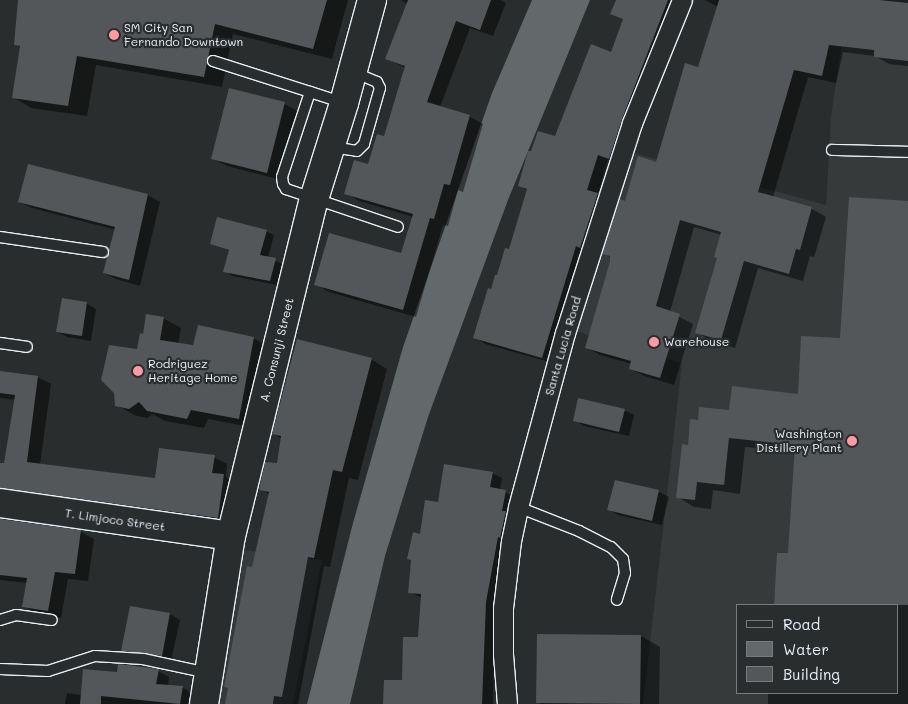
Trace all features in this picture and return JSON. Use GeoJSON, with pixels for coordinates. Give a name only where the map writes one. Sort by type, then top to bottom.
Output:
{"type":"FeatureCollection","features":[{"type":"Feature","properties":{"kind":"main road","name":"A. Consunji Street"},"geometry":{"type":"LineString","coordinates":[[204,704],[231,536],[314,200],[353,72],[372,0]]}},
{"type":"Feature","properties":{"kind":"main road","name":"T. Limjoco Street"},"geometry":{"type":"LineString","coordinates":[[0,503],[231,536]]}},
{"type":"Feature","properties":{"kind":"street","name":"Santa Lucia Road"},"geometry":{"type":"LineString","coordinates":[[507,704],[503,654],[503,608],[511,541],[518,507],[565,333],[632,123],[682,0]]}},
{"type":"Feature","properties":{"kind":"lane"},"geometry":{"type":"LineString","coordinates":[[213,61],[344,103]]}},
{"type":"Feature","properties":{"kind":"lane"},"geometry":{"type":"LineString","coordinates":[[331,147],[357,151],[364,144],[380,88],[377,82],[353,72]]}},
{"type":"Feature","properties":{"kind":"lane"},"geometry":{"type":"LineString","coordinates":[[310,92],[282,177],[286,189],[398,227]]}},
{"type":"Feature","properties":{"kind":"lane"},"geometry":{"type":"LineString","coordinates":[[832,150],[908,152]]}},
{"type":"Feature","properties":{"kind":"lane"},"geometry":{"type":"LineString","coordinates":[[0,237],[103,252]]}},
{"type":"Feature","properties":{"kind":"lane"},"geometry":{"type":"LineString","coordinates":[[0,342],[27,347]]}},
{"type":"Feature","properties":{"kind":"lane"},"geometry":{"type":"LineString","coordinates":[[518,507],[579,531],[611,547],[623,559],[625,573],[617,600]]}},
{"type":"Feature","properties":{"kind":"lane"},"geometry":{"type":"LineString","coordinates":[[0,620],[16,615],[52,620]]}},
{"type":"Feature","properties":{"kind":"lane"},"geometry":{"type":"LineString","coordinates":[[0,668],[48,671],[95,656],[143,659],[209,674]]}},
{"type":"Feature","properties":{"kind":"shaded area"},"geometry":{"type":"Polygon","coordinates":[[[848,0],[908,0],[908,704],[643,704],[682,363],[569,329],[626,151],[826,205],[831,117],[848,0]]]}},
{"type":"Feature","properties":{"kind":"shaded area"},"geometry":{"type":"Polygon","coordinates":[[[244,550],[322,560],[293,704],[216,704],[244,550]]]}},
{"type":"Feature","properties":{"kind":"water"},"geometry":{"type":"Polygon","coordinates":[[[532,0],[590,0],[508,200],[428,417],[385,556],[350,704],[307,704],[353,523],[403,347],[492,93],[532,0]]]}},
{"type":"Feature","properties":{"kind":"building","name":"SM City San Fernando Downtown"},"geometry":{"type":"Polygon","coordinates":[[[18,0],[327,0],[313,49],[215,24],[204,77],[77,56],[68,106],[12,98],[20,46],[14,45],[18,0]]]}},
{"type":"Feature","properties":{"kind":"building"},"geometry":{"type":"Polygon","coordinates":[[[408,0],[491,0],[480,30],[456,21],[427,102],[470,115],[450,185],[444,184],[434,219],[430,218],[403,310],[314,285],[329,233],[401,253],[413,214],[344,194],[354,160],[368,164],[377,134],[384,136],[405,66],[385,59],[408,0]]]}},
{"type":"Feature","properties":{"kind":"building"},"geometry":{"type":"Polygon","coordinates":[[[616,0],[668,0],[622,119],[609,159],[598,155],[587,190],[598,193],[580,248],[576,246],[542,358],[473,338],[488,288],[491,289],[495,275],[497,275],[505,248],[509,249],[527,189],[518,186],[528,151],[531,151],[538,131],[555,136],[591,44],[611,52],[623,19],[610,14],[616,0]]]}},
{"type":"Feature","properties":{"kind":"building"},"geometry":{"type":"Polygon","coordinates":[[[719,0],[879,0],[908,3],[908,61],[874,57],[874,50],[829,45],[822,76],[794,70],[758,192],[812,207],[800,250],[796,249],[789,274],[744,261],[721,340],[695,333],[717,258],[714,257],[721,232],[680,220],[656,306],[680,314],[660,378],[629,369],[631,361],[585,348],[610,261],[610,256],[602,254],[620,199],[625,201],[638,156],[656,162],[685,63],[698,67],[719,0]]]}},
{"type":"Feature","properties":{"kind":"building"},"geometry":{"type":"Polygon","coordinates":[[[229,88],[285,102],[267,173],[211,159],[229,88]]]}},
{"type":"Feature","properties":{"kind":"building"},"geometry":{"type":"Polygon","coordinates":[[[28,164],[148,194],[129,280],[103,273],[115,227],[18,202],[28,164]]]}},
{"type":"Feature","properties":{"kind":"building"},"geometry":{"type":"Polygon","coordinates":[[[849,197],[908,201],[908,605],[774,604],[777,553],[788,553],[795,445],[729,438],[724,485],[697,482],[695,500],[676,498],[682,444],[688,445],[690,419],[698,420],[699,407],[729,410],[732,386],[798,394],[801,336],[840,338],[849,197]]]}},
{"type":"Feature","properties":{"kind":"building"},"geometry":{"type":"Polygon","coordinates":[[[217,217],[267,230],[260,255],[276,258],[270,281],[223,272],[229,250],[210,244],[217,217]]]}},
{"type":"Feature","properties":{"kind":"building"},"geometry":{"type":"Polygon","coordinates":[[[62,298],[87,302],[82,336],[56,332],[62,298]]]}},
{"type":"Feature","properties":{"kind":"building","name":"Rodriguez Heritage Home"},"geometry":{"type":"Polygon","coordinates":[[[146,314],[164,317],[160,340],[193,345],[198,325],[254,337],[239,419],[191,410],[187,419],[147,411],[139,402],[129,409],[115,406],[114,393],[101,380],[109,345],[137,349],[140,333],[143,334],[146,314]]]}},
{"type":"Feature","properties":{"kind":"building"},"geometry":{"type":"Polygon","coordinates":[[[297,339],[372,358],[342,472],[333,470],[314,558],[308,557],[282,697],[274,696],[273,704],[225,704],[228,688],[224,687],[247,566],[252,567],[269,492],[259,490],[265,462],[277,463],[281,436],[272,434],[297,339]]]}},
{"type":"Feature","properties":{"kind":"building"},"geometry":{"type":"Polygon","coordinates":[[[0,371],[38,376],[27,462],[155,478],[159,448],[215,455],[212,473],[224,474],[218,518],[0,488],[0,463],[4,463],[15,395],[0,393],[0,371]]]}},
{"type":"Feature","properties":{"kind":"building"},"geometry":{"type":"Polygon","coordinates":[[[578,398],[625,409],[619,432],[573,421],[578,398]]]}},
{"type":"Feature","properties":{"kind":"building"},"geometry":{"type":"Polygon","coordinates":[[[444,464],[493,472],[490,487],[506,490],[502,511],[506,511],[500,538],[498,537],[486,602],[482,704],[383,704],[384,680],[402,680],[403,637],[418,637],[421,594],[408,593],[411,560],[407,559],[413,532],[420,534],[425,500],[438,502],[444,464]]]}},
{"type":"Feature","properties":{"kind":"building"},"geometry":{"type":"Polygon","coordinates":[[[615,480],[659,490],[652,521],[607,510],[615,480]]]}},
{"type":"Feature","properties":{"kind":"building"},"geometry":{"type":"Polygon","coordinates":[[[0,519],[81,530],[75,574],[55,572],[48,611],[22,607],[27,578],[0,575],[0,519]]]}},
{"type":"Feature","properties":{"kind":"building"},"geometry":{"type":"Polygon","coordinates":[[[130,606],[170,613],[162,656],[121,651],[130,606]]]}},
{"type":"Feature","properties":{"kind":"building"},"geometry":{"type":"Polygon","coordinates":[[[537,634],[641,635],[640,704],[536,703],[537,634]]]}},
{"type":"Feature","properties":{"kind":"building"},"geometry":{"type":"Polygon","coordinates":[[[118,664],[159,669],[156,684],[183,686],[180,704],[101,696],[101,704],[80,704],[83,669],[117,672],[118,664]]]}},
{"type":"Feature","properties":{"kind":"place","name":"SM City San Fernando Downtown"},"geometry":{"type":"Point","coordinates":[114,35]}},
{"type":"Feature","properties":{"kind":"place","name":"Warehouse"},"geometry":{"type":"Point","coordinates":[654,342]}},
{"type":"Feature","properties":{"kind":"place","name":"Rodriguez Heritage Home"},"geometry":{"type":"Point","coordinates":[138,371]}},
{"type":"Feature","properties":{"kind":"place","name":"Washington Distillery Plant"},"geometry":{"type":"Point","coordinates":[852,441]}}]}
